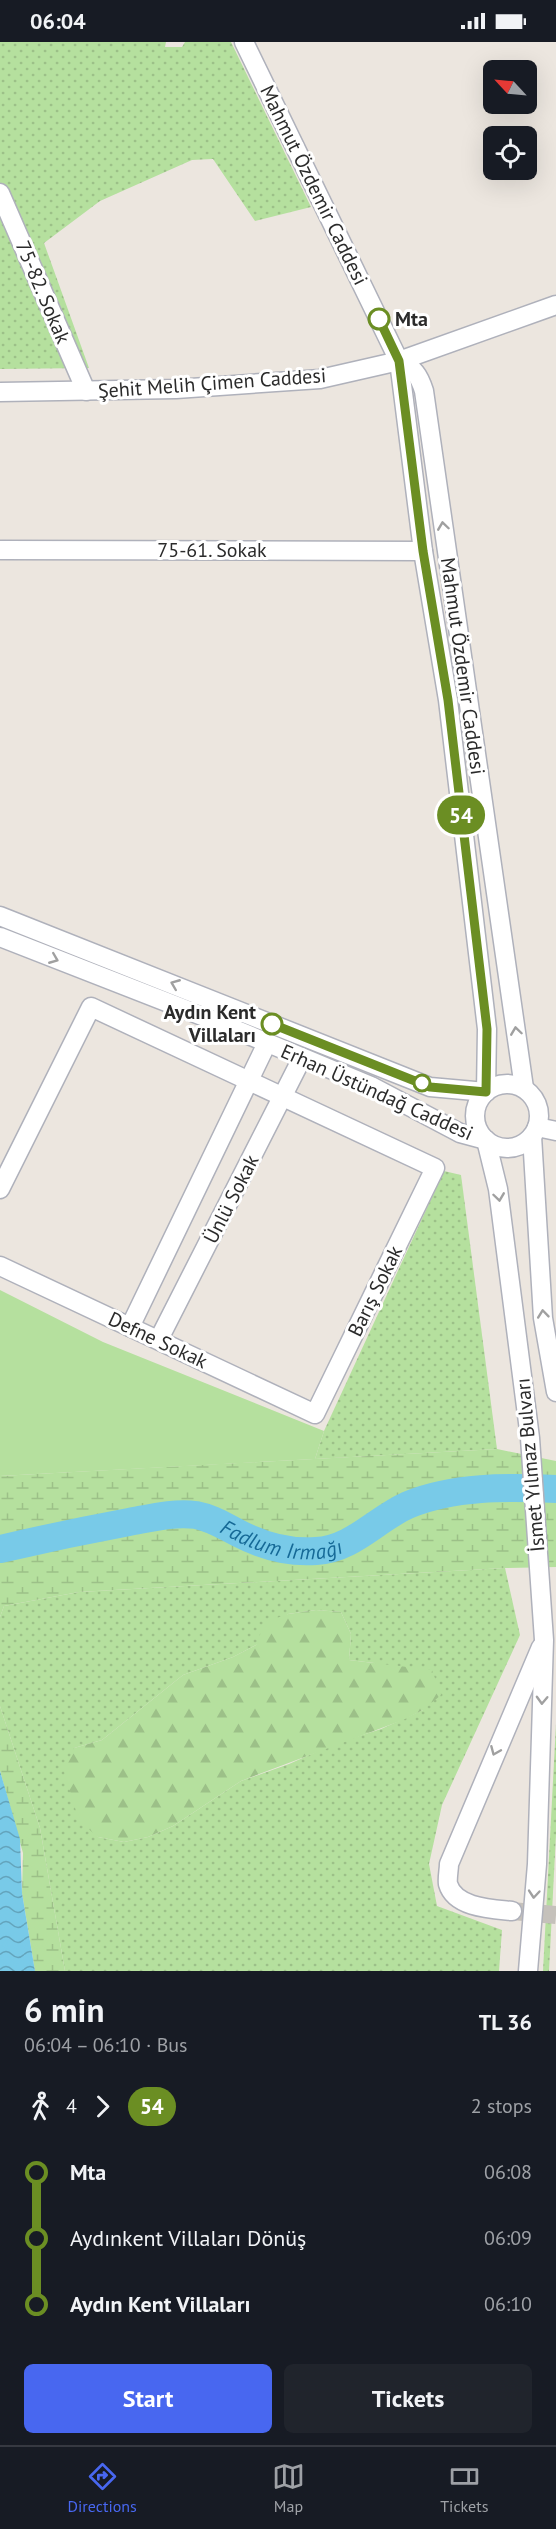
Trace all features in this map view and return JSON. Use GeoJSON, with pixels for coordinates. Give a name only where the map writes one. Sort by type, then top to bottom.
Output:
{"type":"FeatureCollection","features":[{"type":"Feature","properties":{"kind":"street","name":"Mahmut Özdemir Caddesi"},"geometry":{"type":"LineString","coordinates":[[244,42],[399,361],[423,551],[448,700],[484,1006],[486,1092]]}},
{"type":"Feature","properties":{"kind":"street","name":"75-82. Sokak"},"geometry":{"type":"LineString","coordinates":[[0,193],[86,391]]}},
{"type":"Feature","properties":{"kind":"street","name":"Şehit Melih Çimen Caddesi"},"geometry":{"type":"LineString","coordinates":[[0,392],[176,389],[320,379],[399,361],[556,305]]}},
{"type":"Feature","properties":{"kind":"street","name":"Mahmut Özdemir Caddesi"},"geometry":{"type":"LineString","coordinates":[[399,361],[412,366],[419,376],[424,391],[524,1088]]}},
{"type":"Feature","properties":{"kind":"street","name":"75-61. Sokak"},"geometry":{"type":"LineString","coordinates":[[0,550],[423,551]]}},
{"type":"Feature","properties":{"kind":"street","name":"Erhan Üstündağ Caddesi"},"geometry":{"type":"LineString","coordinates":[[0,916],[430,1087],[486,1092]]}},
{"type":"Feature","properties":{"kind":"street","name":"Erhan Üstündağ Caddesi"},"geometry":{"type":"LineString","coordinates":[[0,937],[267,1043],[410,1104],[460,1133],[486,1140]]}},
{"type":"Feature","properties":{"kind":"street"},"geometry":{"type":"LineString","coordinates":[[0,1189],[91,1007],[282,1098]]}},
{"type":"Feature","properties":{"kind":"street","name":"Ünlü Sokak"},"geometry":{"type":"LineString","coordinates":[[130,1327],[267,1043]]}},
{"type":"Feature","properties":{"kind":"street","name":"Ünlü Sokak"},"geometry":{"type":"LineString","coordinates":[[159,1340],[302,1058]]}},
{"type":"Feature","properties":{"kind":"street"},"geometry":{"type":"LineString","coordinates":[[535,1132],[537,1105],[524,1088],[503,1084],[486,1092],[478,1103],[476,1114],[480,1132],[486,1140],[505,1148],[515,1147],[535,1132],[556,1131]]}},
{"type":"Feature","properties":{"kind":"street","name":"Barış Sokak"},"geometry":{"type":"LineString","coordinates":[[282,1098],[435,1168],[315,1414]]}},
{"type":"Feature","properties":{"kind":"street","name":"İsmet Yılmaz Bulvarı"},"geometry":{"type":"LineString","coordinates":[[535,1132],[543,1318],[556,1392]]}},
{"type":"Feature","properties":{"kind":"street","name":"İsmet Yılmaz Bulvarı"},"geometry":{"type":"LineString","coordinates":[[486,1140],[498,1189],[530,1438],[544,1640],[537,1864],[528,1971]]}},
{"type":"Feature","properties":{"kind":"street","name":"Defne Sokak"},"geometry":{"type":"LineString","coordinates":[[0,1266],[315,1414]]}},
{"type":"Feature","properties":{"kind":"street"},"geometry":{"type":"LineString","coordinates":[[512,1911],[488,1909],[470,1904],[457,1896],[448,1884],[449,1864],[533,1661],[544,1640]]}},
{"type":"Feature","properties":{"kind":"green space"},"geometry":{"type":"Polygon","coordinates":[[[0,42],[166,42],[165,47],[182,47],[185,42],[231,42],[311,207],[255,221],[213,159],[192,160],[100,201],[44,243],[89,368],[0,369],[0,42]]]}},
{"type":"Feature","properties":{"kind":"green space"},"geometry":{"type":"Polygon","coordinates":[[[444,1171],[461,1175],[497,1449],[315,1459],[324,1431],[444,1171]]]}},
{"type":"Feature","properties":{"kind":"green space"},"geometry":{"type":"Polygon","coordinates":[[[0,1290],[103,1342],[324,1431],[315,1459],[0,1476],[0,1290]]]}},
{"type":"Feature","properties":{"kind":"green space"},"geometry":{"type":"Polygon","coordinates":[[[497,1449],[556,1461],[556,1567],[79,1592],[4,1606],[0,1617],[0,1476],[497,1449]]]}},
{"type":"Feature","properties":{"kind":"green space"},"geometry":{"type":"Polygon","coordinates":[[[505,1568],[520,1635],[442,1805],[429,1864],[437,1906],[502,1930],[499,1971],[65,1971],[40,1828],[0,1706],[0,1617],[4,1606],[79,1592],[505,1568]],[[316,1610],[288,1614],[256,1645],[233,1657],[183,1675],[102,1740],[74,1748],[98,1837],[124,1842],[148,1837],[173,1826],[241,1781],[289,1764],[334,1744],[381,1729],[423,1710],[374,1663],[349,1660],[351,1634],[341,1612],[316,1610]]]}},
{"type":"Feature","properties":{"kind":"green space"},"geometry":{"type":"Polygon","coordinates":[[[316,1610],[341,1612],[351,1634],[349,1660],[432,1670],[441,1695],[423,1710],[403,1720],[241,1781],[173,1826],[148,1837],[124,1842],[98,1837],[79,1821],[64,1771],[74,1748],[102,1740],[183,1675],[233,1657],[256,1645],[265,1622],[288,1614],[316,1610]]]}},
{"type":"Feature","properties":{"kind":"green space"},"geometry":{"type":"Polygon","coordinates":[[[0,1706],[40,1828],[65,1971],[35,1971],[22,1893],[23,1853],[0,1771],[0,1706]]]}},
{"type":"Feature","properties":{"kind":"green space"},"geometry":{"type":"Polygon","coordinates":[[[556,1724],[556,1834],[549,1971],[543,1971],[556,1724]]]}},
{"type":"Feature","properties":{"kind":"water"},"geometry":{"type":"Polygon","coordinates":[[[0,1771],[20,1839],[22,1893],[35,1971],[0,1971],[0,1771]]]}},
{"type":"Feature","properties":{"kind":"waterway","name":"Fadlum Irmağı"},"geometry":{"type":"LineString","coordinates":[[0,1549],[154,1517],[188,1514],[218,1522],[266,1544],[296,1551],[316,1551],[341,1545],[396,1511],[443,1494],[481,1489],[556,1489]]}},
{"type":"Feature","properties":{"kind":"tunnel"},"geometry":{"type":"LineString","coordinates":[[512,1911],[556,1915]]}},
{"type":"Feature","properties":{"kind":"bus line","name":"54"},"geometry":{"type":"LineString","coordinates":[[272,1024],[430,1087],[486,1092],[487,1029],[448,700],[423,551],[399,361],[379,319]]}},
{"type":"Feature","properties":{"kind":"place","name":"Mta"},"geometry":{"type":"Point","coordinates":[379,319]}},
{"type":"Feature","properties":{"kind":"place","name":"Aydın Kent Villaları"},"geometry":{"type":"Point","coordinates":[272,1024]}}]}
